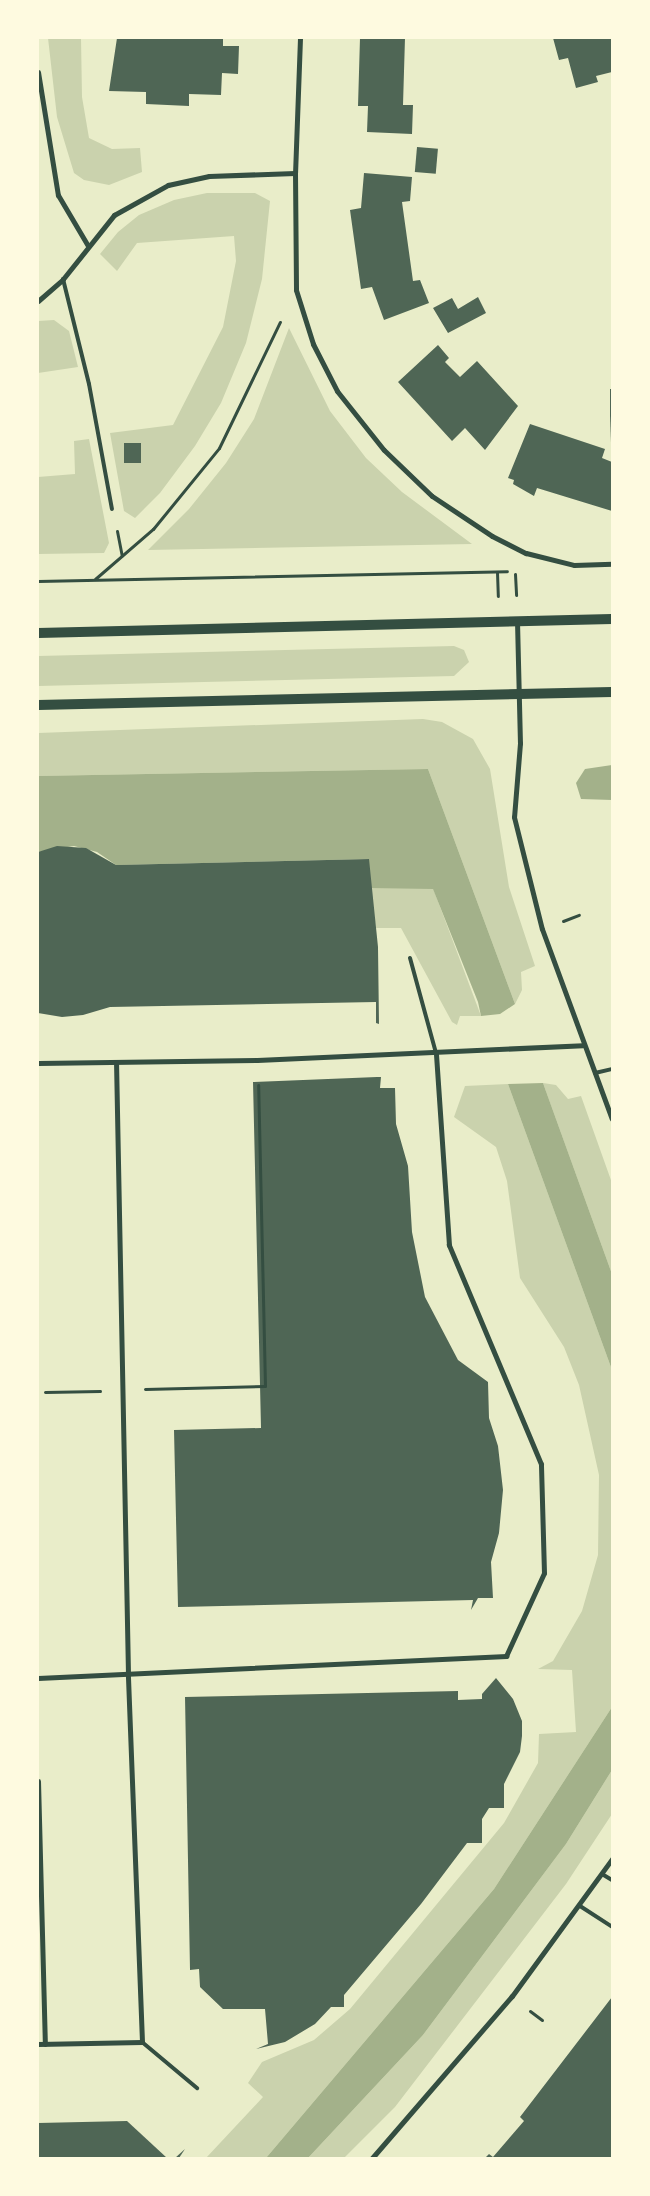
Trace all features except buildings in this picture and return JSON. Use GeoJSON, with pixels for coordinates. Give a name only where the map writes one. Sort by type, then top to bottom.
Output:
{"type":"FeatureCollection","features":[{"type":"Feature","properties":{"kind":"main road"},"geometry":{"type":"LineString","coordinates":[[38,633],[612,619]]}},
{"type":"Feature","properties":{"kind":"main road"},"geometry":{"type":"LineString","coordinates":[[38,705],[612,692]]}},
{"type":"Feature","properties":{"kind":"street"},"geometry":{"type":"LineString","coordinates":[[300,38],[295,173],[296,290],[313,344],[337,391],[391,456],[432,496],[492,536],[526,553],[574,565],[612,564]]}},
{"type":"Feature","properties":{"kind":"street"},"geometry":{"type":"LineString","coordinates":[[38,72],[58,196],[88,246]]}},
{"type":"Feature","properties":{"kind":"street"},"geometry":{"type":"LineString","coordinates":[[38,301],[64,278],[114,215],[168,185],[209,176],[295,173]]}},
{"type":"Feature","properties":{"kind":"street"},"geometry":{"type":"LineString","coordinates":[[517,621],[520,743],[514,817],[533,900],[583,1046],[612,1119]]}},
{"type":"Feature","properties":{"kind":"street"},"geometry":{"type":"LineString","coordinates":[[38,1063],[257,1060],[583,1046]]}},
{"type":"Feature","properties":{"kind":"street"},"geometry":{"type":"LineString","coordinates":[[38,1678],[506,1656],[544,1573],[541,1464],[449,1245],[436,1053]]}},
{"type":"Feature","properties":{"kind":"street"},"geometry":{"type":"LineString","coordinates":[[38,2044],[142,2042],[128,1674],[116,1062]]}},
{"type":"Feature","properties":{"kind":"street"},"geometry":{"type":"LineString","coordinates":[[38,1781],[45,2044]]}},
{"type":"Feature","properties":{"kind":"street"},"geometry":{"type":"LineString","coordinates":[[372,2158],[506,2004],[580,1906],[612,1859]]}},
{"type":"Feature","properties":{"kind":"lane"},"geometry":{"type":"LineString","coordinates":[[64,278],[89,384],[112,509]]}},
{"type":"Feature","properties":{"kind":"lane"},"geometry":{"type":"LineString","coordinates":[[410,958],[436,1053]]}},
{"type":"Feature","properties":{"kind":"lane"},"geometry":{"type":"LineString","coordinates":[[595,1073],[612,1069]]}},
{"type":"Feature","properties":{"kind":"lane"},"geometry":{"type":"LineString","coordinates":[[602,1874],[612,1880]]}},
{"type":"Feature","properties":{"kind":"lane"},"geometry":{"type":"LineString","coordinates":[[580,1906],[612,1927]]}},
{"type":"Feature","properties":{"kind":"lane"},"geometry":{"type":"LineString","coordinates":[[142,2042],[198,2088]]}},
{"type":"Feature","properties":{"kind":"path"},"geometry":{"type":"LineString","coordinates":[[94,580],[153,529],[219,448],[296,290]]}},
{"type":"Feature","properties":{"kind":"path"},"geometry":{"type":"LineString","coordinates":[[38,581],[524,570]]}},
{"type":"Feature","properties":{"kind":"path"},"geometry":{"type":"LineString","coordinates":[[612,644],[612,658]]}},
{"type":"Feature","properties":{"kind":"path"},"geometry":{"type":"LineString","coordinates":[[140,1389],[265,1386],[257,1060]]}},
{"type":"Feature","properties":{"kind":"path"},"geometry":{"type":"LineString","coordinates":[[45,1392],[106,1390]]}},
{"type":"Feature","properties":{"kind":"shaded area"},"geometry":{"type":"Polygon","coordinates":[[[48,38],[81,38],[82,97],[89,138],[112,149],[140,148],[142,172],[109,185],[84,180],[74,173],[57,117],[48,38]]]}},
{"type":"Feature","properties":{"kind":"shaded area"},"geometry":{"type":"Polygon","coordinates":[[[207,193],[255,193],[270,201],[262,279],[246,343],[221,403],[195,446],[160,493],[135,518],[124,511],[110,433],[173,425],[223,327],[236,261],[234,236],[137,243],[117,271],[100,254],[118,232],[139,215],[174,200],[207,193]]]}},
{"type":"Feature","properties":{"kind":"shaded area"},"geometry":{"type":"Polygon","coordinates":[[[54,320],[69,331],[78,367],[38,373],[38,321],[54,320]]]}},
{"type":"Feature","properties":{"kind":"shaded area"},"geometry":{"type":"Polygon","coordinates":[[[289,328],[330,411],[366,458],[402,492],[472,544],[148,550],[189,509],[226,463],[254,419],[289,328]]]}},
{"type":"Feature","properties":{"kind":"shaded area"},"geometry":{"type":"Polygon","coordinates":[[[89,439],[109,543],[104,553],[38,554],[38,477],[75,474],[74,441],[89,439]]]}},
{"type":"Feature","properties":{"kind":"shaded area"},"geometry":{"type":"Polygon","coordinates":[[[454,646],[464,650],[469,662],[454,676],[38,686],[38,656],[454,646]]]}},
{"type":"Feature","properties":{"kind":"shaded area"},"geometry":{"type":"Polygon","coordinates":[[[423,719],[442,722],[473,739],[490,769],[509,887],[535,966],[521,972],[522,990],[515,1004],[428,769],[38,776],[38,733],[423,719]]]}},
{"type":"Feature","properties":{"kind":"shaded area"},"geometry":{"type":"Polygon","coordinates":[[[612,765],[612,800],[581,799],[576,783],[585,769],[612,765]]]}},
{"type":"Feature","properties":{"kind":"shaded area"},"geometry":{"type":"Polygon","coordinates":[[[428,769],[515,1004],[500,1014],[481,1016],[478,1002],[433,889],[369,888],[368,859],[116,865],[97,852],[74,846],[38,852],[38,776],[428,769]]]}},
{"type":"Feature","properties":{"kind":"shaded area"},"geometry":{"type":"Polygon","coordinates":[[[370,888],[433,888],[481,1016],[460,1016],[457,1025],[452,1022],[401,928],[376,928],[370,888]]]}},
{"type":"Feature","properties":{"kind":"shaded area"},"geometry":{"type":"Polygon","coordinates":[[[543,1083],[556,1085],[568,1099],[581,1096],[612,1183],[612,1274],[543,1083]]]}},
{"type":"Feature","properties":{"kind":"shaded area"},"geometry":{"type":"Polygon","coordinates":[[[543,1083],[612,1274],[612,1370],[508,1084],[543,1083]]]}},
{"type":"Feature","properties":{"kind":"shaded area"},"geometry":{"type":"Polygon","coordinates":[[[508,1084],[612,1370],[612,1707],[494,1889],[266,2158],[206,2158],[263,2097],[248,2083],[262,2062],[314,2040],[350,2009],[504,1823],[538,1763],[539,1734],[576,1732],[572,1670],[538,1669],[553,1661],[582,1611],[598,1555],[599,1475],[579,1385],[564,1347],[520,1278],[507,1181],[496,1147],[454,1117],[465,1086],[508,1084]]]}},
{"type":"Feature","properties":{"kind":"shaded area"},"geometry":{"type":"Polygon","coordinates":[[[612,1707],[612,1770],[566,1844],[423,2035],[308,2158],[266,2158],[494,1889],[612,1707]]]}},
{"type":"Feature","properties":{"kind":"shaded area"},"geometry":{"type":"Polygon","coordinates":[[[612,1770],[612,1814],[566,1884],[395,2107],[344,2158],[308,2158],[423,2035],[566,1844],[612,1770]]]}}]}
